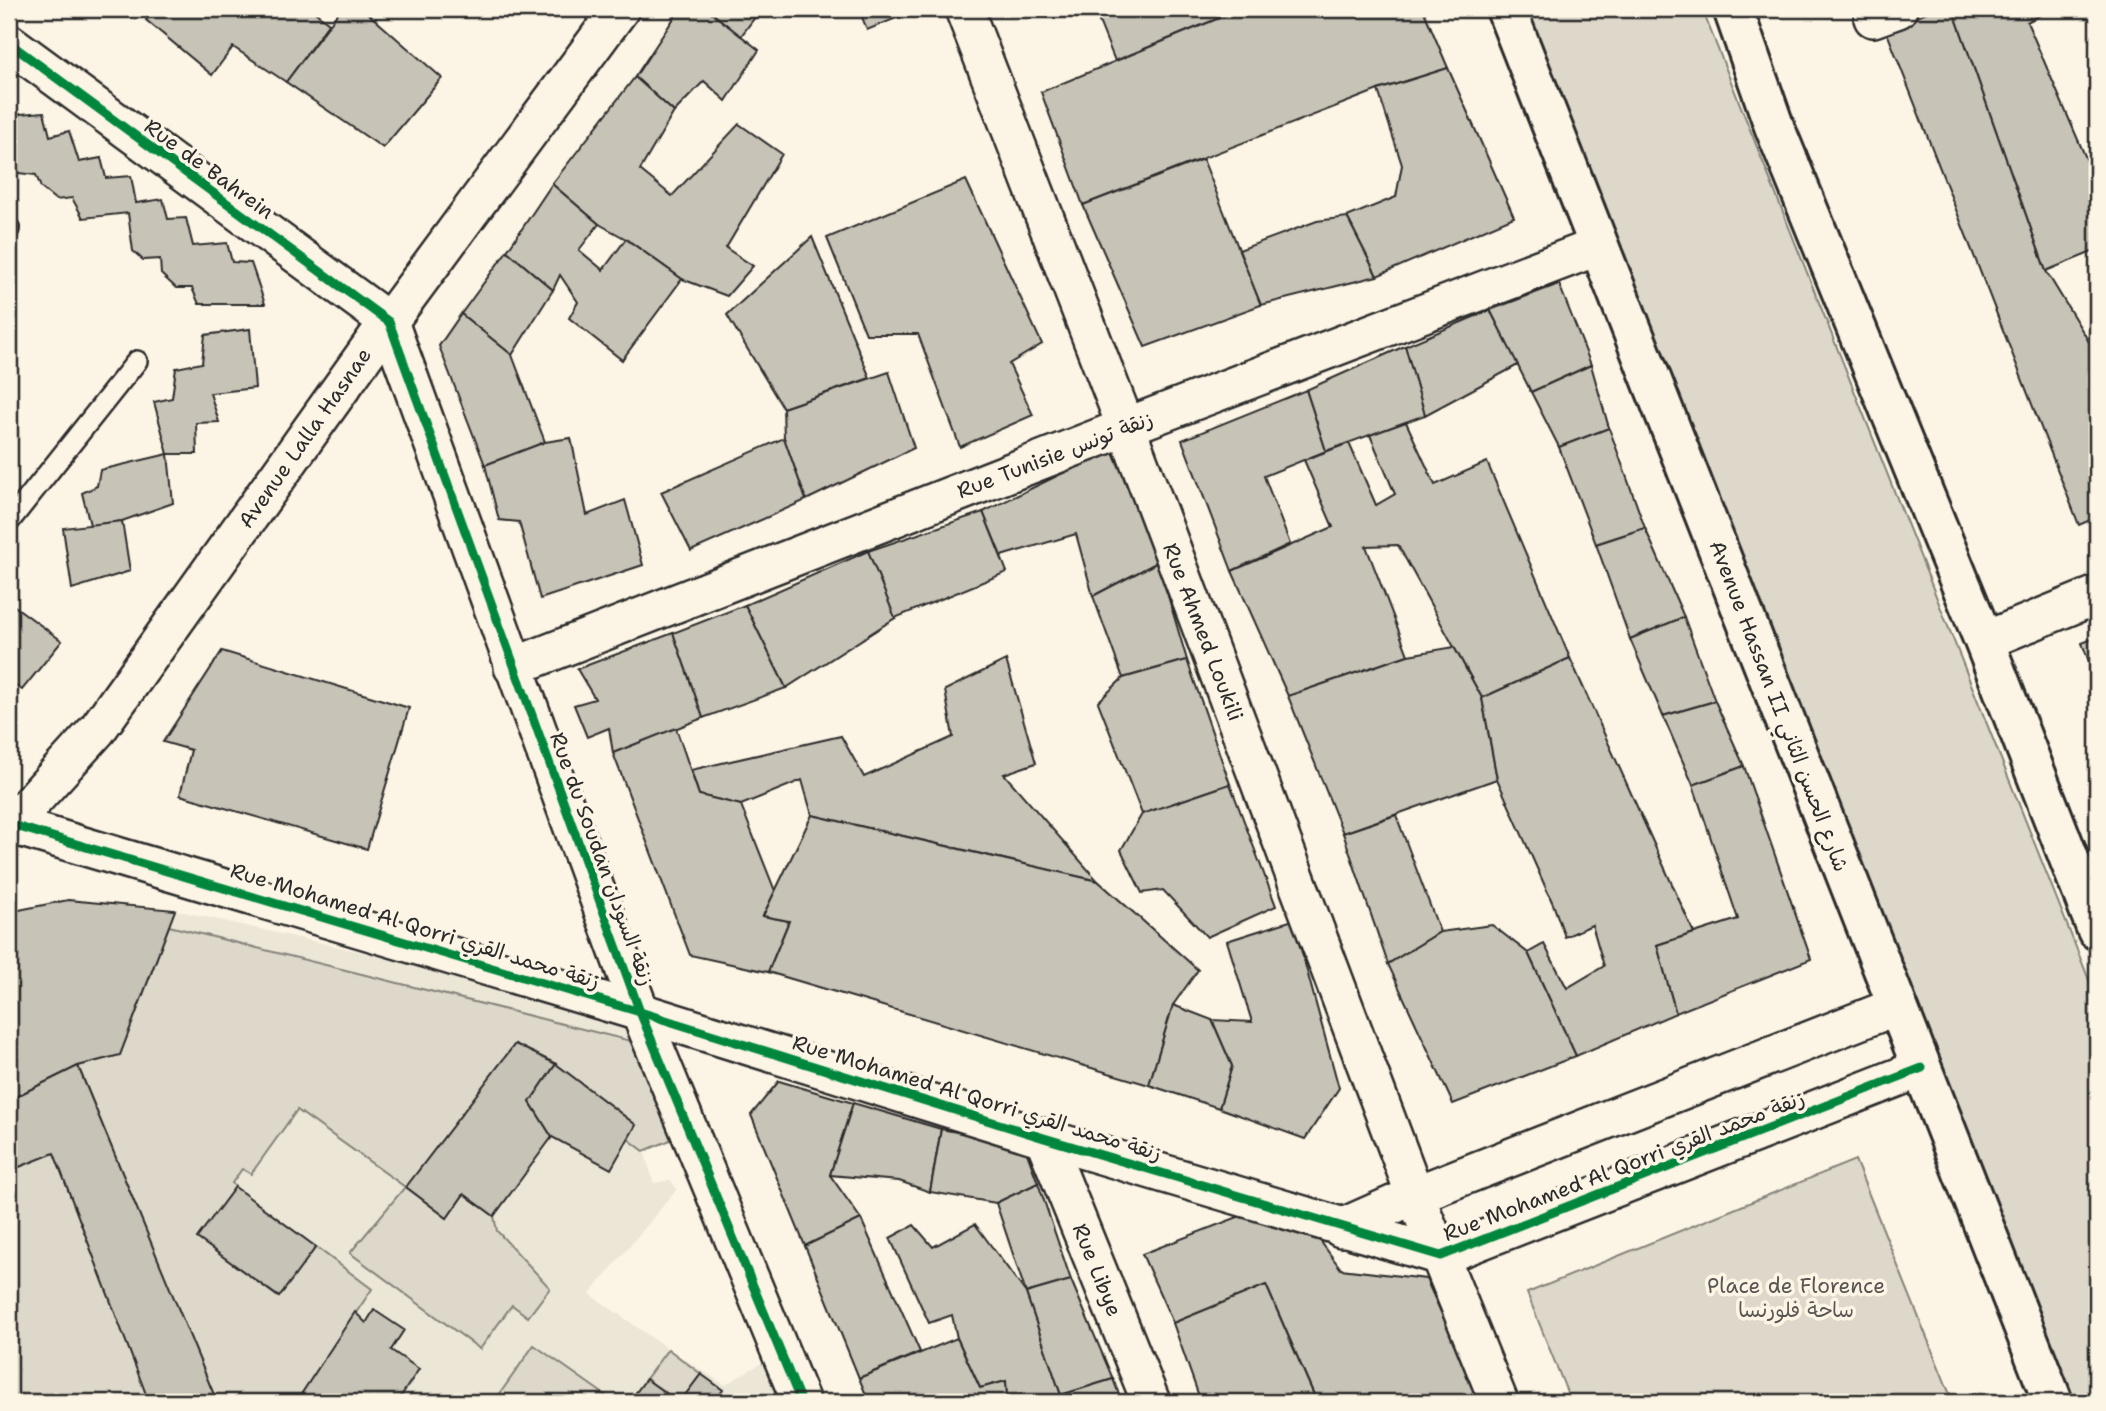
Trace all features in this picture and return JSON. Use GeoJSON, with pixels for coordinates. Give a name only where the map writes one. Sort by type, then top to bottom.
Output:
{"type":"FeatureCollection","features":[{"type":"Feature","properties":{"kind":"main road","name":"Avenue Hassan II شارع الحسن الثاني"},"geometry":{"type":"LineString","coordinates":[[1506,9],[2053,1402]]}},
{"type":"Feature","properties":{"kind":"main road"},"geometry":{"type":"LineString","coordinates":[[1733,9],[1774,126],[1984,642],[2097,930]]}},
{"type":"Feature","properties":{"kind":"street","name":"Avenue Lalla Hasnae"},"geometry":{"type":"LineString","coordinates":[[9,826],[97,730],[389,322],[620,9]]}},
{"type":"Feature","properties":{"kind":"street","name":"Rue Ahmed Loukili"},"geometry":{"type":"LineString","coordinates":[[964,9],[1126,427],[1415,1195],[1499,1402]]}},
{"type":"Feature","properties":{"kind":"street","name":"Rue de Bahrein"},"geometry":{"type":"LineString","coordinates":[[9,43],[389,322]]}},
{"type":"Feature","properties":{"kind":"street","name":"Rue Tunisie زنقة تونس"},"geometry":{"type":"LineString","coordinates":[[513,667],[1126,427],[1599,246]]}},
{"type":"Feature","properties":{"kind":"street","name":"Rue du Soudan زنقة السودان"},"geometry":{"type":"LineString","coordinates":[[389,322],[640,1012],[801,1402]]}},
{"type":"Feature","properties":{"kind":"street"},"geometry":{"type":"LineString","coordinates":[[1984,642],[2097,595]]}},
{"type":"Feature","properties":{"kind":"street","name":"Rue Mohamed Al Qorri زنقة محمد القري"},"geometry":{"type":"LineString","coordinates":[[9,826],[640,1012],[1044,1138],[1441,1256],[1922,1068]]}},
{"type":"Feature","properties":{"kind":"street"},"geometry":{"type":"LineString","coordinates":[[1341,1228],[1415,1195],[1897,1006]]}},
{"type":"Feature","properties":{"kind":"street","name":"Rue Libye"},"geometry":{"type":"LineString","coordinates":[[1044,1138],[1151,1402]]}},
{"type":"Feature","properties":{"kind":"lane"},"geometry":{"type":"LineString","coordinates":[[9,523],[137,361]]}},
{"type":"Feature","properties":{"kind":"shaded area"},"geometry":{"type":"Polygon","coordinates":[[[175,910],[623,1011],[673,1139],[644,1151],[654,1183],[670,1180],[677,1189],[590,1294],[725,1385],[763,1362],[779,1402],[217,1402],[78,1066],[120,1055],[175,910]]]}},
{"type":"Feature","properties":{"kind":"green space"},"geometry":{"type":"Polygon","coordinates":[[[1510,9],[1702,9],[2097,1000],[2097,1402],[2062,1402],[1510,9]]]}},
{"type":"Feature","properties":{"kind":"green space"},"geometry":{"type":"Polygon","coordinates":[[[169,926],[635,1042],[673,1139],[644,1151],[628,1139],[635,1124],[556,1064],[515,1044],[406,1187],[447,1218],[464,1194],[494,1216],[497,1231],[550,1288],[528,1317],[512,1305],[480,1349],[350,1253],[405,1187],[297,1110],[251,1174],[242,1169],[232,1183],[235,1187],[198,1238],[278,1297],[316,1247],[372,1289],[296,1402],[215,1402],[78,1066],[120,1055],[169,926]]]}},
{"type":"Feature","properties":{"kind":"green space"},"geometry":{"type":"Polygon","coordinates":[[[54,1153],[148,1398],[135,1402],[9,1402],[9,1171],[54,1153]]]}},
{"type":"Feature","properties":{"kind":"green space","name":"Place de Florence ساحة فلورنسا"},"geometry":{"type":"Polygon","coordinates":[[[1855,1160],[1953,1402],[1571,1402],[1527,1293],[1855,1160]]]}},
{"type":"Feature","properties":{"kind":"green space"},"geometry":{"type":"Polygon","coordinates":[[[534,1345],[605,1395],[600,1402],[494,1402],[534,1345]]]}},
{"type":"Feature","properties":{"kind":"green space"},"geometry":{"type":"Polygon","coordinates":[[[668,1349],[701,1374],[680,1402],[646,1379],[668,1349]]]}},
{"type":"Feature","properties":{"kind":"building"},"geometry":{"type":"Polygon","coordinates":[[[155,9],[311,9],[329,23],[286,82],[233,47],[212,75],[146,20],[155,9]]]}},
{"type":"Feature","properties":{"kind":"building"},"geometry":{"type":"Polygon","coordinates":[[[341,9],[363,9],[442,78],[383,148],[286,82],[341,9]]]}},
{"type":"Feature","properties":{"kind":"building"},"geometry":{"type":"Polygon","coordinates":[[[680,9],[707,9],[759,50],[726,101],[704,81],[674,112],[635,77],[680,9]]]}},
{"type":"Feature","properties":{"kind":"building"},"geometry":{"type":"Polygon","coordinates":[[[707,9],[761,9],[741,36],[707,9]]]}},
{"type":"Feature","properties":{"kind":"building"},"geometry":{"type":"Polygon","coordinates":[[[859,9],[908,9],[909,13],[867,30],[859,9]]]}},
{"type":"Feature","properties":{"kind":"building"},"geometry":{"type":"Polygon","coordinates":[[[1094,9],[1241,9],[1115,61],[1094,9]]]}},
{"type":"Feature","properties":{"kind":"building"},"geometry":{"type":"Polygon","coordinates":[[[1241,9],[1423,9],[1448,68],[1378,90],[1083,205],[1041,92],[1241,9]]]}},
{"type":"Feature","properties":{"kind":"building"},"geometry":{"type":"Polygon","coordinates":[[[1933,9],[1953,9],[2046,271],[2097,355],[2097,517],[2079,525],[1886,30],[1933,9]]]}},
{"type":"Feature","properties":{"kind":"building"},"geometry":{"type":"Polygon","coordinates":[[[1953,9],[2052,9],[2027,22],[2097,179],[2097,250],[2046,271],[1953,9]]]}},
{"type":"Feature","properties":{"kind":"building"},"geometry":{"type":"Polygon","coordinates":[[[1448,68],[1514,217],[1377,276],[1347,217],[1396,197],[1402,165],[1378,90],[1448,68]]]}},
{"type":"Feature","properties":{"kind":"building"},"geometry":{"type":"Polygon","coordinates":[[[635,77],[674,112],[640,170],[672,196],[739,124],[782,154],[726,248],[753,266],[727,296],[682,279],[626,239],[599,224],[552,184],[635,77]]]}},
{"type":"Feature","properties":{"kind":"building"},"geometry":{"type":"Polygon","coordinates":[[[44,112],[50,136],[69,131],[79,162],[101,158],[106,178],[131,176],[136,203],[163,199],[168,219],[186,218],[193,246],[227,243],[232,262],[251,263],[265,304],[199,304],[192,288],[176,288],[161,274],[160,259],[143,260],[133,251],[128,213],[83,218],[72,198],[56,200],[41,188],[36,175],[19,173],[9,138],[9,115],[44,112]]]}},
{"type":"Feature","properties":{"kind":"building"},"geometry":{"type":"Polygon","coordinates":[[[1203,159],[1261,305],[1145,347],[1083,205],[1203,159]]]}},
{"type":"Feature","properties":{"kind":"building"},"geometry":{"type":"Polygon","coordinates":[[[966,180],[1042,344],[1009,364],[1033,415],[960,447],[918,334],[866,334],[827,238],[966,180]]]}},
{"type":"Feature","properties":{"kind":"building"},"geometry":{"type":"Polygon","coordinates":[[[552,184],[599,224],[579,250],[603,270],[626,239],[682,279],[622,360],[569,318],[578,302],[560,275],[553,290],[507,251],[552,184]]]}},
{"type":"Feature","properties":{"kind":"building"},"geometry":{"type":"Polygon","coordinates":[[[1347,217],[1377,276],[1261,305],[1239,250],[1317,221],[1347,217]]]}},
{"type":"Feature","properties":{"kind":"building"},"geometry":{"type":"Polygon","coordinates":[[[812,237],[870,378],[783,408],[727,315],[812,237]]]}},
{"type":"Feature","properties":{"kind":"building"},"geometry":{"type":"Polygon","coordinates":[[[507,251],[553,290],[512,355],[461,314],[507,251]]]}},
{"type":"Feature","properties":{"kind":"building"},"geometry":{"type":"Polygon","coordinates":[[[1559,284],[1591,365],[1531,392],[1490,310],[1559,284]]]}},
{"type":"Feature","properties":{"kind":"building"},"geometry":{"type":"Polygon","coordinates":[[[1490,310],[1518,365],[1425,415],[1405,346],[1490,310]]]}},
{"type":"Feature","properties":{"kind":"building"},"geometry":{"type":"Polygon","coordinates":[[[461,314],[512,355],[545,442],[485,465],[439,346],[461,314]]]}},
{"type":"Feature","properties":{"kind":"building"},"geometry":{"type":"Polygon","coordinates":[[[250,329],[255,388],[210,393],[219,422],[196,423],[197,454],[168,454],[154,402],[172,398],[176,368],[202,363],[205,335],[250,329]]]}},
{"type":"Feature","properties":{"kind":"building"},"geometry":{"type":"Polygon","coordinates":[[[1405,346],[1425,415],[1326,451],[1306,390],[1405,346]]]}},
{"type":"Feature","properties":{"kind":"building"},"geometry":{"type":"Polygon","coordinates":[[[1591,365],[1609,428],[1559,447],[1531,392],[1591,365]]]}},
{"type":"Feature","properties":{"kind":"building"},"geometry":{"type":"Polygon","coordinates":[[[889,372],[914,448],[806,500],[784,438],[783,408],[889,372]]]}},
{"type":"Feature","properties":{"kind":"building"},"geometry":{"type":"Polygon","coordinates":[[[1306,390],[1326,451],[1264,476],[1290,544],[1232,571],[1182,440],[1306,390]]]}},
{"type":"Feature","properties":{"kind":"building"},"geometry":{"type":"Polygon","coordinates":[[[1406,422],[1435,485],[1487,462],[1570,658],[1482,698],[1398,545],[1366,546],[1408,655],[1288,696],[1232,571],[1333,527],[1304,460],[1349,443],[1376,505],[1395,494],[1370,435],[1406,422]]]}},
{"type":"Feature","properties":{"kind":"building"},"geometry":{"type":"Polygon","coordinates":[[[1609,428],[1645,528],[1596,544],[1559,447],[1609,428]]]}},
{"type":"Feature","properties":{"kind":"building"},"geometry":{"type":"Polygon","coordinates":[[[571,438],[587,515],[625,500],[643,565],[540,599],[519,522],[499,520],[485,465],[545,442],[571,438]]]}},
{"type":"Feature","properties":{"kind":"building"},"geometry":{"type":"Polygon","coordinates":[[[784,438],[806,500],[691,551],[661,492],[784,438]]]}},
{"type":"Feature","properties":{"kind":"building"},"geometry":{"type":"Polygon","coordinates":[[[1112,449],[1158,562],[1093,596],[1076,534],[1001,556],[983,512],[1112,449]]]}},
{"type":"Feature","properties":{"kind":"building"},"geometry":{"type":"Polygon","coordinates":[[[168,454],[173,503],[122,521],[90,525],[82,493],[97,486],[100,470],[168,454]]]}},
{"type":"Feature","properties":{"kind":"building"},"geometry":{"type":"Polygon","coordinates":[[[983,512],[1007,572],[895,618],[868,551],[983,512]]]}},
{"type":"Feature","properties":{"kind":"building"},"geometry":{"type":"Polygon","coordinates":[[[122,521],[130,571],[72,589],[63,528],[122,521]]]}},
{"type":"Feature","properties":{"kind":"building"},"geometry":{"type":"Polygon","coordinates":[[[1645,528],[1684,617],[1630,639],[1596,544],[1645,528]]]}},
{"type":"Feature","properties":{"kind":"building"},"geometry":{"type":"Polygon","coordinates":[[[868,551],[895,618],[786,688],[745,605],[868,551]]]}},
{"type":"Feature","properties":{"kind":"building"},"geometry":{"type":"Polygon","coordinates":[[[1158,562],[1187,660],[1123,678],[1093,596],[1158,562]]]}},
{"type":"Feature","properties":{"kind":"building"},"geometry":{"type":"Polygon","coordinates":[[[9,602],[62,641],[22,690],[9,681],[9,602]]]}},
{"type":"Feature","properties":{"kind":"building"},"geometry":{"type":"Polygon","coordinates":[[[745,605],[786,688],[703,718],[673,633],[745,605]]]}},
{"type":"Feature","properties":{"kind":"building"},"geometry":{"type":"Polygon","coordinates":[[[1684,617],[1715,701],[1663,716],[1630,639],[1684,617]]]}},
{"type":"Feature","properties":{"kind":"building"},"geometry":{"type":"Polygon","coordinates":[[[2097,621],[2097,683],[2082,643],[2095,638],[2089,624],[2097,621]]]}},
{"type":"Feature","properties":{"kind":"building"},"geometry":{"type":"Polygon","coordinates":[[[673,633],[703,718],[613,753],[609,728],[587,737],[574,705],[595,699],[577,669],[673,633]]]}},
{"type":"Feature","properties":{"kind":"building"},"geometry":{"type":"Polygon","coordinates":[[[1454,647],[1482,698],[1497,779],[1343,833],[1288,696],[1408,655],[1454,647]]]}},
{"type":"Feature","properties":{"kind":"building"},"geometry":{"type":"Polygon","coordinates":[[[222,651],[409,708],[367,849],[180,795],[191,750],[163,742],[222,651]]]}},
{"type":"Feature","properties":{"kind":"building"},"geometry":{"type":"Polygon","coordinates":[[[1570,658],[1694,933],[1657,945],[1676,1013],[1576,1056],[1528,953],[1544,944],[1567,988],[1604,966],[1592,925],[1565,937],[1497,779],[1482,698],[1570,658]]]}},
{"type":"Feature","properties":{"kind":"building"},"geometry":{"type":"Polygon","coordinates":[[[1006,660],[1036,763],[1004,774],[1098,881],[812,815],[802,780],[741,805],[699,795],[691,770],[841,736],[864,777],[953,737],[945,690],[1006,660]]]}},
{"type":"Feature","properties":{"kind":"building"},"geometry":{"type":"Polygon","coordinates":[[[1187,660],[1230,784],[1142,814],[1098,702],[1123,678],[1187,660]]]}},
{"type":"Feature","properties":{"kind":"building"},"geometry":{"type":"Polygon","coordinates":[[[1715,701],[1744,766],[1693,785],[1663,716],[1715,701]]]}},
{"type":"Feature","properties":{"kind":"building"},"geometry":{"type":"Polygon","coordinates":[[[676,728],[699,795],[741,805],[775,891],[763,916],[789,921],[768,972],[690,955],[613,753],[676,728]]]}},
{"type":"Feature","properties":{"kind":"building"},"geometry":{"type":"Polygon","coordinates":[[[1744,766],[1811,959],[1676,1013],[1657,945],[1738,919],[1693,785],[1744,766]]]}},
{"type":"Feature","properties":{"kind":"building"},"geometry":{"type":"Polygon","coordinates":[[[1230,784],[1276,906],[1207,937],[1163,890],[1142,893],[1121,850],[1142,814],[1230,784]]]}},
{"type":"Feature","properties":{"kind":"building"},"geometry":{"type":"Polygon","coordinates":[[[812,815],[1098,881],[1198,970],[1173,1005],[1149,1085],[768,972],[789,921],[763,916],[812,815]]]}},
{"type":"Feature","properties":{"kind":"building"},"geometry":{"type":"Polygon","coordinates":[[[1396,815],[1440,932],[1388,964],[1343,833],[1396,815]]]}},
{"type":"Feature","properties":{"kind":"building"},"geometry":{"type":"Polygon","coordinates":[[[68,900],[175,910],[120,1055],[78,1066],[9,1100],[9,912],[68,900]]]}},
{"type":"Feature","properties":{"kind":"building"},"geometry":{"type":"Polygon","coordinates":[[[1293,920],[1339,1088],[1305,1139],[1219,1108],[1232,1066],[1212,1020],[1252,1022],[1227,941],[1293,920]]]}},
{"type":"Feature","properties":{"kind":"building"},"geometry":{"type":"Polygon","coordinates":[[[1492,925],[1528,953],[1576,1056],[1453,1104],[1388,964],[1440,932],[1492,925]]]}},
{"type":"Feature","properties":{"kind":"building"},"geometry":{"type":"Polygon","coordinates":[[[1173,1005],[1212,1020],[1232,1066],[1219,1108],[1149,1085],[1173,1005]]]}},
{"type":"Feature","properties":{"kind":"building"},"geometry":{"type":"Polygon","coordinates":[[[515,1044],[556,1064],[530,1102],[552,1137],[494,1216],[464,1194],[447,1218],[406,1187],[515,1044]]]}},
{"type":"Feature","properties":{"kind":"building"},"geometry":{"type":"Polygon","coordinates":[[[556,1064],[636,1125],[611,1169],[552,1137],[530,1102],[556,1064]]]}},
{"type":"Feature","properties":{"kind":"building"},"geometry":{"type":"Polygon","coordinates":[[[78,1066],[217,1402],[149,1402],[54,1153],[9,1171],[9,1100],[78,1066]]]}},
{"type":"Feature","properties":{"kind":"building"},"geometry":{"type":"Polygon","coordinates":[[[779,1081],[853,1103],[830,1175],[861,1219],[805,1246],[751,1115],[779,1081]]]}},
{"type":"Feature","properties":{"kind":"building"},"geometry":{"type":"Polygon","coordinates":[[[853,1103],[941,1129],[930,1192],[899,1181],[830,1175],[853,1103]]]}},
{"type":"Feature","properties":{"kind":"building"},"geometry":{"type":"Polygon","coordinates":[[[941,1129],[1024,1145],[1038,1183],[996,1203],[930,1192],[941,1129]]]}},
{"type":"Feature","properties":{"kind":"building"},"geometry":{"type":"Polygon","coordinates":[[[1038,1183],[1071,1280],[1026,1293],[996,1203],[1038,1183]]]}},
{"type":"Feature","properties":{"kind":"building"},"geometry":{"type":"Polygon","coordinates":[[[235,1187],[316,1247],[279,1297],[197,1238],[235,1187]]]}},
{"type":"Feature","properties":{"kind":"building"},"geometry":{"type":"Polygon","coordinates":[[[1243,1215],[1318,1238],[1341,1269],[1426,1279],[1482,1402],[1317,1402],[1266,1285],[1173,1323],[1142,1254],[1243,1215]]]}},
{"type":"Feature","properties":{"kind":"building"},"geometry":{"type":"Polygon","coordinates":[[[861,1219],[920,1352],[859,1378],[805,1246],[861,1219]]]}},
{"type":"Feature","properties":{"kind":"building"},"geometry":{"type":"Polygon","coordinates":[[[975,1224],[1026,1293],[1061,1395],[1035,1402],[1007,1402],[1006,1381],[980,1388],[957,1338],[952,1315],[929,1323],[890,1238],[914,1225],[933,1247],[975,1224]]]}},
{"type":"Feature","properties":{"kind":"building"},"geometry":{"type":"Polygon","coordinates":[[[1071,1280],[1113,1379],[1061,1395],[1026,1293],[1071,1280]]]}},
{"type":"Feature","properties":{"kind":"building"},"geometry":{"type":"Polygon","coordinates":[[[1266,1285],[1317,1402],[1201,1402],[1173,1323],[1266,1285]]]}},
{"type":"Feature","properties":{"kind":"building"},"geometry":{"type":"Polygon","coordinates":[[[374,1310],[404,1330],[391,1350],[419,1369],[397,1402],[296,1402],[355,1312],[366,1323],[374,1310]]]}},
{"type":"Feature","properties":{"kind":"building"},"geometry":{"type":"Polygon","coordinates":[[[957,1338],[980,1388],[1006,1381],[1007,1402],[869,1402],[859,1378],[957,1338]]]}},
{"type":"Feature","properties":{"kind":"building"},"geometry":{"type":"Polygon","coordinates":[[[701,1374],[723,1390],[714,1402],[680,1402],[701,1374]]]}},
{"type":"Feature","properties":{"kind":"building"},"geometry":{"type":"Polygon","coordinates":[[[646,1379],[678,1402],[629,1402],[646,1379]]]}},
{"type":"Feature","properties":{"kind":"building"},"geometry":{"type":"Polygon","coordinates":[[[1113,1379],[1122,1402],[1063,1402],[1061,1395],[1113,1379]]]}},
{"type":"Feature","properties":{"kind":"cycle path"},"geometry":{"type":"LineString","coordinates":[[9,43],[389,322],[640,1012],[801,1402]]}},
{"type":"Feature","properties":{"kind":"cycle path"},"geometry":{"type":"LineString","coordinates":[[9,824],[640,1012],[1044,1138],[1441,1256],[1922,1068]]}}]}
